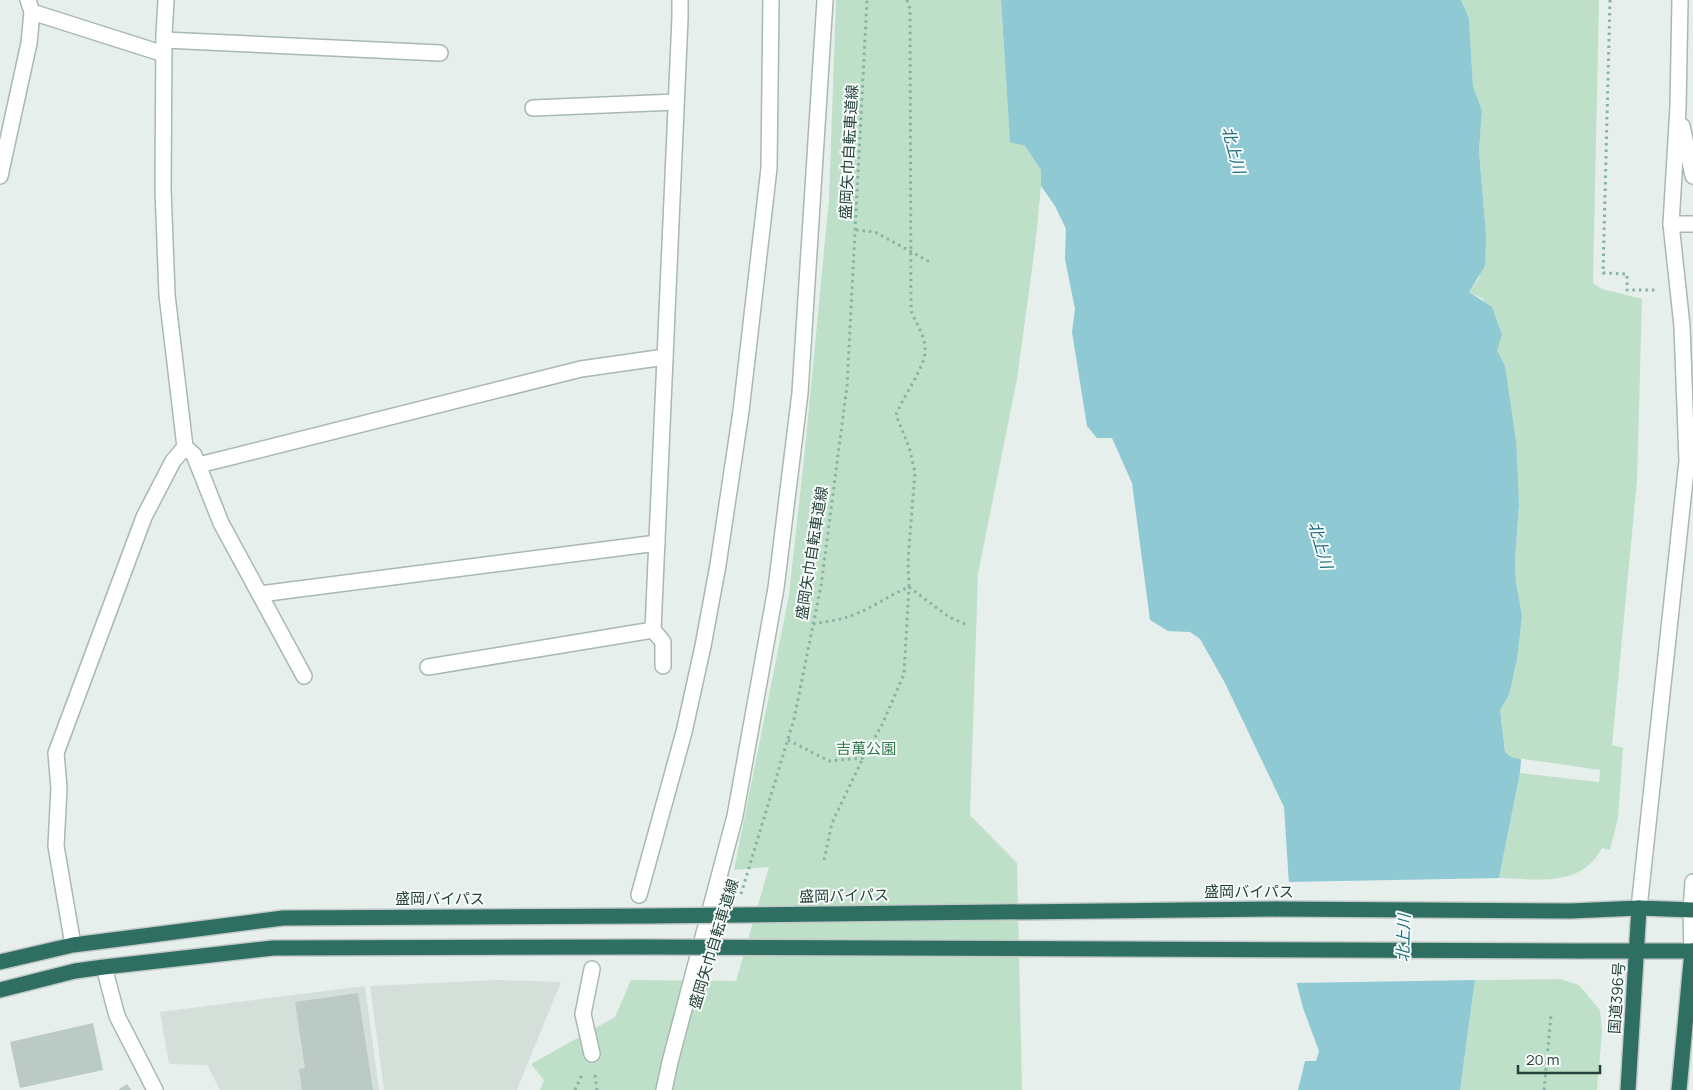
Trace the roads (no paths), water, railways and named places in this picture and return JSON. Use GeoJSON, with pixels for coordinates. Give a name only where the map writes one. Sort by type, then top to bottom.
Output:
{"type":"FeatureCollection","features":[{"type":"Feature","properties":{"kind":"highway","name":"盛岡バイパス"},"geometry":{"type":"LineString","coordinates":[[0,962],[73,945],[283,918],[647,916],[1276,908],[1571,911],[1639,908],[1692,910]]}},
{"type":"Feature","properties":{"kind":"highway","name":"国道396号"},"geometry":{"type":"LineString","coordinates":[[1628,1090],[1639,908]]}},
{"type":"Feature","properties":{"kind":"highway"},"geometry":{"type":"LineString","coordinates":[[0,990],[75,971],[273,948],[646,947],[1692,951],[1679,1090]]}},
{"type":"Feature","properties":{"kind":"street"},"geometry":{"type":"LineString","coordinates":[[166,0],[163,189],[167,295],[185,447],[194,454],[221,523],[304,676]]}},
{"type":"Feature","properties":{"kind":"street"},"geometry":{"type":"LineString","coordinates":[[664,666],[663,642],[653,630],[680,0]]}},
{"type":"Feature","properties":{"kind":"street"},"geometry":{"type":"LineString","coordinates":[[639,895],[684,732],[718,565],[739,421],[769,168],[771,0]]}},
{"type":"Feature","properties":{"kind":"street"},"geometry":{"type":"LineString","coordinates":[[664,1090],[735,816],[776,588],[800,392],[826,0]]}},
{"type":"Feature","properties":{"kind":"street"},"geometry":{"type":"LineString","coordinates":[[1639,908],[1687,461],[1682,326],[1671,224],[1678,107],[1680,0]]}},
{"type":"Feature","properties":{"kind":"street"},"geometry":{"type":"LineString","coordinates":[[0,176],[29,43],[30,6],[164,47],[440,53]]}},
{"type":"Feature","properties":{"kind":"street"},"geometry":{"type":"LineString","coordinates":[[533,108],[676,102]]}},
{"type":"Feature","properties":{"kind":"street"},"geometry":{"type":"LineString","coordinates":[[1678,107],[1693,176]]}},
{"type":"Feature","properties":{"kind":"street"},"geometry":{"type":"LineString","coordinates":[[1671,224],[1693,224]]}},
{"type":"Feature","properties":{"kind":"street"},"geometry":{"type":"LineString","coordinates":[[199,465],[580,369],[665,357]]}},
{"type":"Feature","properties":{"kind":"street"},"geometry":{"type":"LineString","coordinates":[[73,945],[56,846],[59,788],[56,753],[144,518],[173,461],[185,447]]}},
{"type":"Feature","properties":{"kind":"street"},"geometry":{"type":"LineString","coordinates":[[260,594],[657,543]]}},
{"type":"Feature","properties":{"kind":"street"},"geometry":{"type":"LineString","coordinates":[[428,667],[653,630]]}},
{"type":"Feature","properties":{"kind":"street"},"geometry":{"type":"LineString","coordinates":[[1692,951],[1693,882]]}},
{"type":"Feature","properties":{"kind":"street"},"geometry":{"type":"LineString","coordinates":[[104,967],[117,1016],[155,1090]]}},
{"type":"Feature","properties":{"kind":"street"},"geometry":{"type":"LineString","coordinates":[[592,969],[583,1014],[592,1054]]}},
{"type":"Feature","properties":{"kind":"water","name":"北上川"},"geometry":{"type":"Polygon","coordinates":[[[1001,0],[1461,0],[1469,18],[1473,87],[1482,110],[1479,150],[1486,236],[1485,266],[1469,292],[1492,307],[1502,335],[1497,350],[1505,366],[1516,441],[1519,505],[1515,561],[1516,583],[1522,616],[1517,658],[1509,695],[1500,710],[1505,752],[1511,757],[1521,759],[1520,773],[1499,878],[1475,980],[1460,1090],[1298,1090],[1305,1061],[1316,1061],[1319,1051],[1303,1008],[1295,977],[1284,807],[1225,683],[1200,639],[1190,632],[1168,631],[1150,620],[1132,483],[1112,438],[1097,438],[1087,426],[1072,332],[1075,309],[1065,259],[1066,229],[1055,206],[1041,186],[1041,170],[1025,146],[1010,142],[1001,0]]]}},
{"type":"Feature","properties":{"kind":"park label","name":"吉萬公園"},"geometry":{"type":"Point","coordinates":[866,749]}}]}
